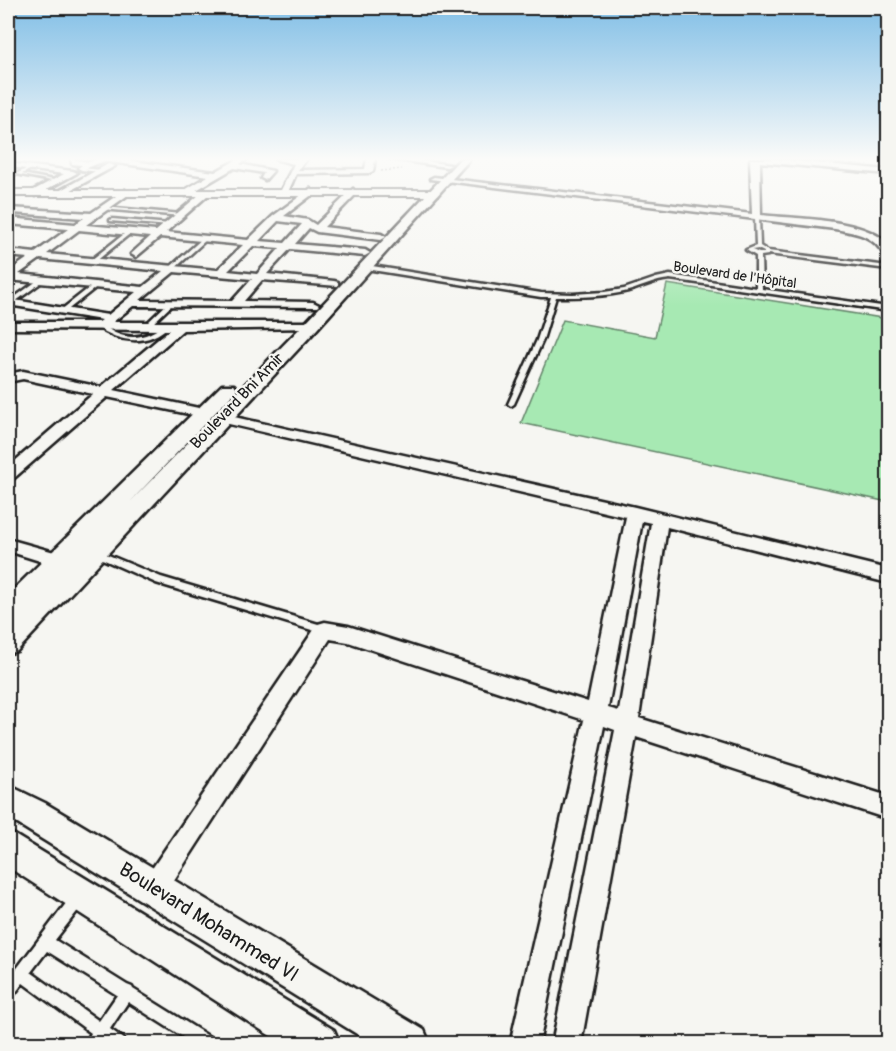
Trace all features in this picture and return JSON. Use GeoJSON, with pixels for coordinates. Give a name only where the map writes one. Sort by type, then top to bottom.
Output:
{"type":"FeatureCollection","features":[{"type":"Feature","properties":{"kind":"main road","name":"Boulevard Bni Amir"},"geometry":{"type":"LineString","coordinates":[[302,325],[314,305],[334,284],[365,260],[381,237],[411,208]]}},
{"type":"Feature","properties":{"kind":"main road","name":"Boulevard Bni Amir"},"geometry":{"type":"LineString","coordinates":[[8,611],[212,415],[413,208]]}},
{"type":"Feature","properties":{"kind":"main road","name":"Boulevard Bni Amir"},"geometry":{"type":"LineString","coordinates":[[8,643],[94,552],[212,415]]}},
{"type":"Feature","properties":{"kind":"main road","name":"Boulevard Mohammed VI"},"geometry":{"type":"LineString","coordinates":[[8,801],[34,814],[410,1044]]}},
{"type":"Feature","properties":{"kind":"main road"},"geometry":{"type":"LineString","coordinates":[[8,848],[81,896],[320,1044]]}},
{"type":"Feature","properties":{"kind":"street"},"geometry":{"type":"LineString","coordinates":[[8,276],[104,208]]}},
{"type":"Feature","properties":{"kind":"street"},"geometry":{"type":"LineString","coordinates":[[190,208],[182,215],[170,230],[148,255],[136,254],[158,235],[170,230],[206,239],[286,246],[365,260]]}},
{"type":"Feature","properties":{"kind":"street"},"geometry":{"type":"LineString","coordinates":[[219,274],[289,208]]}},
{"type":"Feature","properties":{"kind":"street"},"geometry":{"type":"LineString","coordinates":[[317,229],[337,208]]}},
{"type":"Feature","properties":{"kind":"street"},"geometry":{"type":"LineString","coordinates":[[664,208],[757,217],[867,233],[881,240],[888,253]]}},
{"type":"Feature","properties":{"kind":"street"},"geometry":{"type":"LineString","coordinates":[[757,208],[757,217]]}},
{"type":"Feature","properties":{"kind":"street"},"geometry":{"type":"LineString","coordinates":[[10,212],[91,216]]}},
{"type":"Feature","properties":{"kind":"street"},"geometry":{"type":"LineString","coordinates":[[276,218],[307,224],[317,229],[381,237]]}},
{"type":"Feature","properties":{"kind":"street"},"geometry":{"type":"LineString","coordinates":[[8,221],[158,235]]}},
{"type":"Feature","properties":{"kind":"street"},"geometry":{"type":"LineString","coordinates":[[236,303],[307,224]]}},
{"type":"Feature","properties":{"kind":"street"},"geometry":{"type":"LineString","coordinates":[[8,253],[334,284]]}},
{"type":"Feature","properties":{"kind":"street"},"geometry":{"type":"LineString","coordinates":[[129,265],[142,255]]}},
{"type":"Feature","properties":{"kind":"street"},"geometry":{"type":"LineString","coordinates":[[104,323],[170,270]]}},
{"type":"Feature","properties":{"kind":"street"},"geometry":{"type":"LineString","coordinates":[[8,276],[144,290]]}},
{"type":"Feature","properties":{"kind":"street"},"geometry":{"type":"LineString","coordinates":[[8,302],[63,311],[104,323]]}},
{"type":"Feature","properties":{"kind":"street"},"geometry":{"type":"LineString","coordinates":[[129,303],[314,305]]}},
{"type":"Feature","properties":{"kind":"street"},"geometry":{"type":"LineString","coordinates":[[8,326],[104,323],[302,325]]}},
{"type":"Feature","properties":{"kind":"street"},"geometry":{"type":"LineString","coordinates":[[8,475],[104,393],[174,325]]}},
{"type":"Feature","properties":{"kind":"street"},"geometry":{"type":"LineString","coordinates":[[8,378],[23,375],[212,415],[635,513],[888,576]]}},
{"type":"Feature","properties":{"kind":"street"},"geometry":{"type":"LineString","coordinates":[[524,1044],[596,715],[635,513]]}},
{"type":"Feature","properties":{"kind":"street"},"geometry":{"type":"LineString","coordinates":[[566,1044],[627,725],[660,520]]}},
{"type":"Feature","properties":{"kind":"street"},"geometry":{"type":"LineString","coordinates":[[8,545],[59,560]]}},
{"type":"Feature","properties":{"kind":"street"},"geometry":{"type":"LineString","coordinates":[[616,615],[642,623]]}},
{"type":"Feature","properties":{"kind":"street"},"geometry":{"type":"LineString","coordinates":[[154,888],[325,630],[348,634],[888,808]]}},
{"type":"Feature","properties":{"kind":"lane"},"geometry":{"type":"LineString","coordinates":[[105,208],[182,215]]}},
{"type":"Feature","properties":{"kind":"lane"},"geometry":{"type":"LineString","coordinates":[[99,229],[127,210]]}},
{"type":"Feature","properties":{"kind":"lane"},"geometry":{"type":"LineString","coordinates":[[757,217],[758,247]]}},
{"type":"Feature","properties":{"kind":"lane"},"geometry":{"type":"LineString","coordinates":[[112,220],[170,230]]}},
{"type":"Feature","properties":{"kind":"lane"},"geometry":{"type":"LineString","coordinates":[[93,261],[130,232]]}},
{"type":"Feature","properties":{"kind":"lane"},"geometry":{"type":"LineString","coordinates":[[170,270],[206,239]]}},
{"type":"Feature","properties":{"kind":"lane"},"geometry":{"type":"LineString","coordinates":[[767,252],[758,255],[748,250],[758,247],[767,252],[888,267]]}},
{"type":"Feature","properties":{"kind":"lane"},"geometry":{"type":"LineString","coordinates":[[758,255],[759,290]]}},
{"type":"Feature","properties":{"kind":"lane","name":"Boulevard de l'Hôpital"},"geometry":{"type":"LineString","coordinates":[[365,260],[554,295],[625,290],[656,278],[888,309]]}},
{"type":"Feature","properties":{"kind":"lane"},"geometry":{"type":"LineString","coordinates":[[8,302],[43,279]]}},
{"type":"Feature","properties":{"kind":"lane"},"geometry":{"type":"LineString","coordinates":[[63,311],[96,285]]}},
{"type":"Feature","properties":{"kind":"lane"},"geometry":{"type":"LineString","coordinates":[[511,404],[540,340],[554,295]]}},
{"type":"Feature","properties":{"kind":"lane"},"geometry":{"type":"LineString","coordinates":[[148,325],[171,303]]}},
{"type":"Feature","properties":{"kind":"lane"},"geometry":{"type":"LineString","coordinates":[[104,323],[108,333],[144,338],[153,337],[174,325]]}},
{"type":"Feature","properties":{"kind":"lane"},"geometry":{"type":"LineString","coordinates":[[94,552],[159,580],[325,630]]}},
{"type":"Feature","properties":{"kind":"lane"},"geometry":{"type":"LineString","coordinates":[[8,991],[81,896]]}},
{"type":"Feature","properties":{"kind":"lane"},"geometry":{"type":"LineString","coordinates":[[45,942],[208,1044]]}},
{"type":"Feature","properties":{"kind":"lane"},"geometry":{"type":"LineString","coordinates":[[20,973],[119,1044]]}},
{"type":"Feature","properties":{"kind":"lane"},"geometry":{"type":"LineString","coordinates":[[92,1044],[127,992]]}},
{"type":"Feature","properties":{"kind":"green space"},"geometry":{"type":"Polygon","coordinates":[[[667,284],[888,319],[888,502],[521,423],[563,320],[655,337],[667,284]]]}}]}
